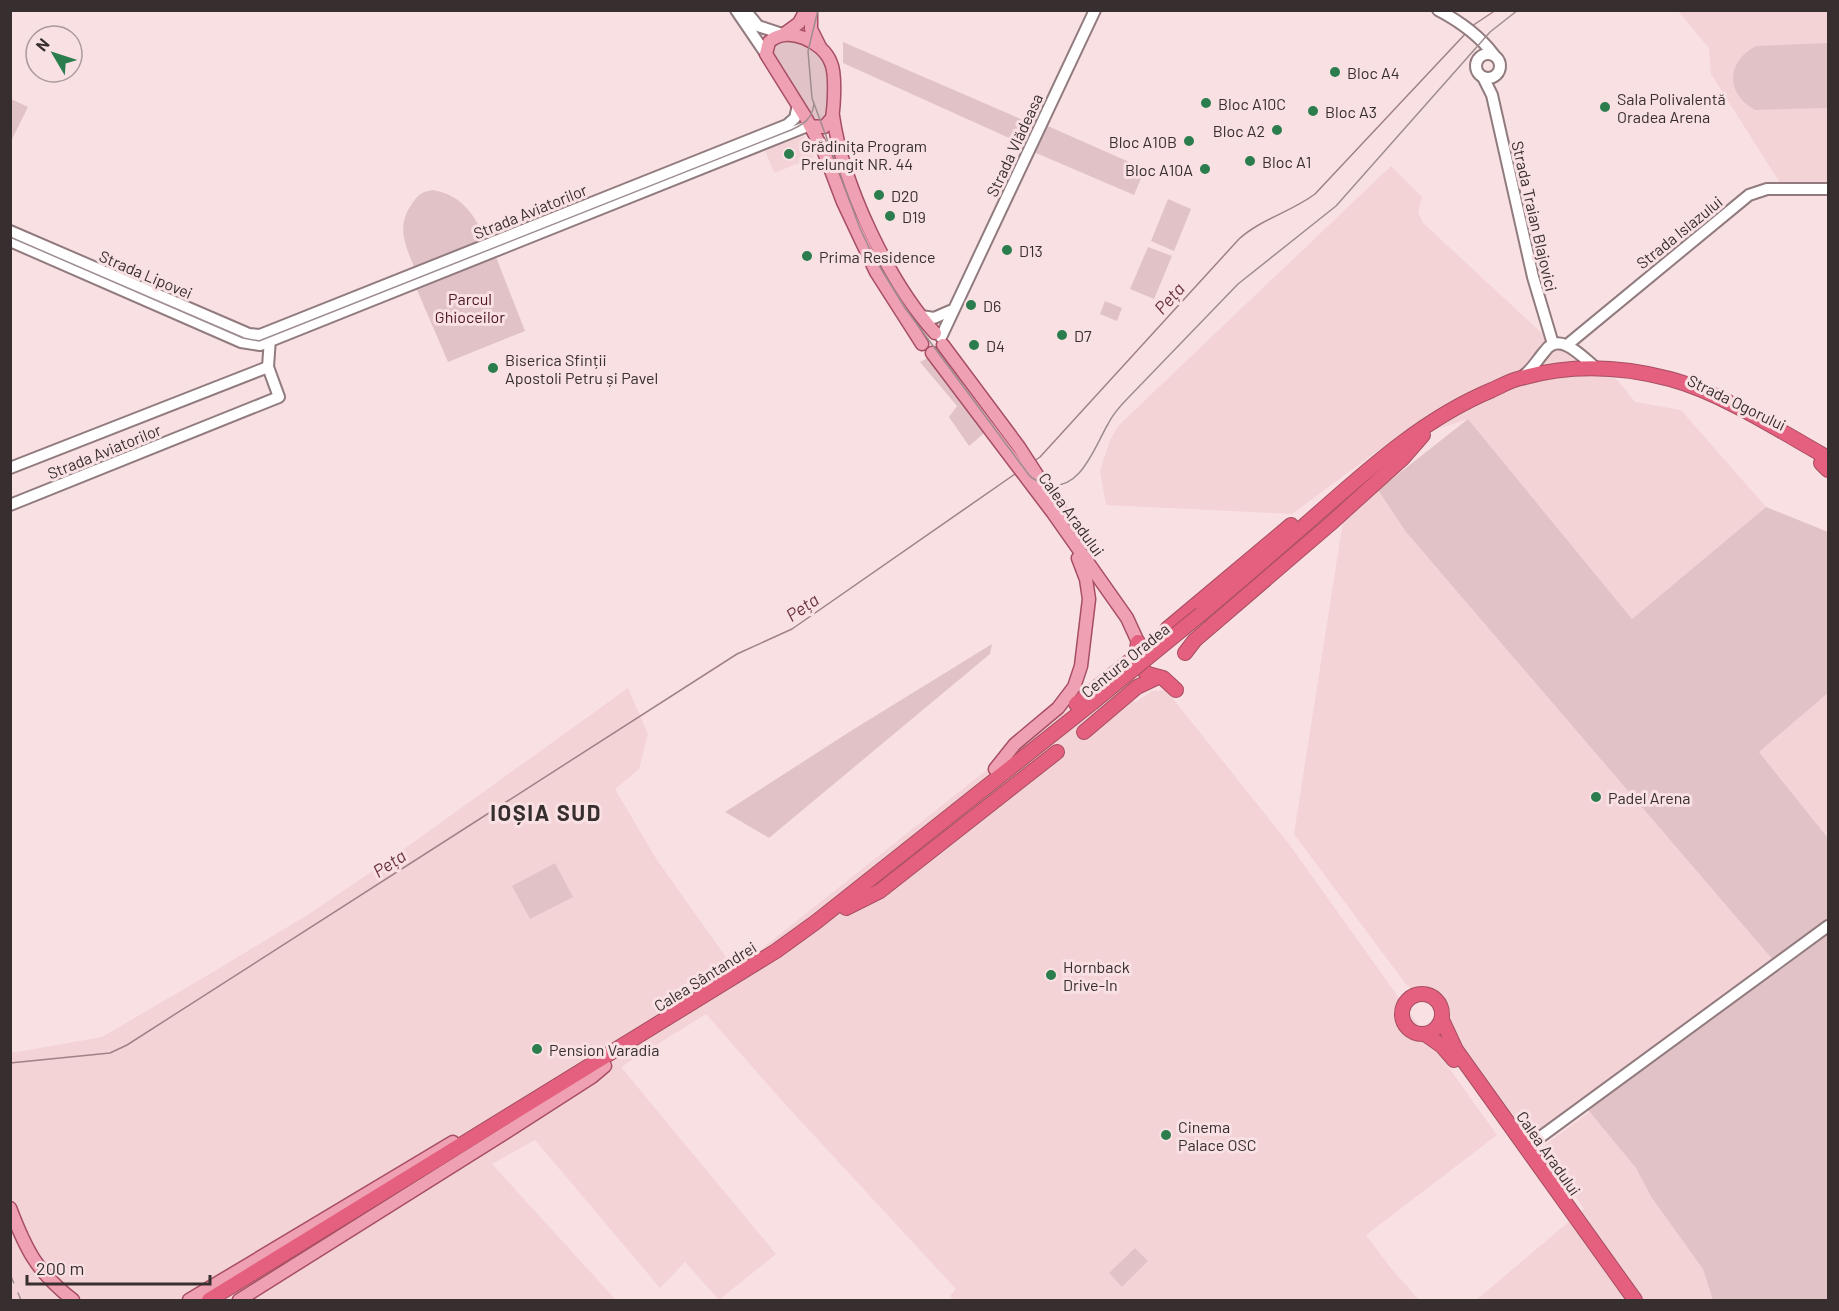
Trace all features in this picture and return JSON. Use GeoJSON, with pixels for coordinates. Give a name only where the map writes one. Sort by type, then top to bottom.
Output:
{"type":"FeatureCollection","features":[{"type":"Feature","properties":{"kind":"highway","name":"Strada Ogorului"},"geometry":{"type":"LineString","coordinates":[[1434,420],[1481,394],[1519,378],[1564,370],[1596,368],[1639,373],[1689,386],[1737,408],[1827,462]]}},
{"type":"Feature","properties":{"kind":"highway","name":"Strada Ogorului"},"geometry":{"type":"LineString","coordinates":[[1423,435],[1485,400],[1524,386],[1574,377],[1616,377],[1686,393],[1827,462]]}},
{"type":"Feature","properties":{"kind":"highway","name":"Centura Oradea"},"geometry":{"type":"LineString","coordinates":[[1203,616],[1367,471],[1434,420]]}},
{"type":"Feature","properties":{"kind":"highway"},"geometry":{"type":"LineString","coordinates":[[1167,629],[1365,462],[1410,429],[1434,420]]}},
{"type":"Feature","properties":{"kind":"highway","name":"Centura Oradea"},"geometry":{"type":"LineString","coordinates":[[878,873],[1203,616],[1423,435]]}},
{"type":"Feature","properties":{"kind":"highway"},"geometry":{"type":"LineString","coordinates":[[1185,653],[1195,640],[1403,458],[1423,435]]}},
{"type":"Feature","properties":{"kind":"highway"},"geometry":{"type":"LineString","coordinates":[[878,873],[923,828],[1137,649]]}},
{"type":"Feature","properties":{"kind":"highway","name":"Calea Aradului"},"geometry":{"type":"LineString","coordinates":[[1137,649],[1139,664],[1144,671],[1163,678],[1176,690]]}},
{"type":"Feature","properties":{"kind":"highway"},"geometry":{"type":"LineString","coordinates":[[1084,732],[1137,687],[1158,678]]}},
{"type":"Feature","properties":{"kind":"highway","name":"Centura Oradea"},"geometry":{"type":"LineString","coordinates":[[846,908],[1093,704]]}},
{"type":"Feature","properties":{"kind":"highway"},"geometry":{"type":"LineString","coordinates":[[846,908],[880,891],[1057,752]]}},
{"type":"Feature","properties":{"kind":"highway","name":"Calea Sântandrei"},"geometry":{"type":"LineString","coordinates":[[209,1300],[776,951],[878,873]]}},
{"type":"Feature","properties":{"kind":"highway","name":"Calea Sântandrei"},"geometry":{"type":"LineString","coordinates":[[224,1300],[780,959],[846,908]]}},
{"type":"Feature","properties":{"kind":"highway","name":"Calea Aradului"},"geometry":{"type":"LineString","coordinates":[[1627,1300],[1450,1055],[1435,1039],[1413,1032],[1405,1024],[1402,1013],[1408,1000],[1418,994],[1423,994],[1435,998],[1441,1005],[1442,1020],[1456,1050],[1635,1300]]}},
{"type":"Feature","properties":{"kind":"highway"},"geometry":{"type":"LineString","coordinates":[[1425,1034],[1436,1029],[1442,1020]]}},
{"type":"Feature","properties":{"kind":"main road"},"geometry":{"type":"LineString","coordinates":[[766,54],[769,42],[799,23],[806,10]]}},
{"type":"Feature","properties":{"kind":"main road","name":"Calea Aradului"},"geometry":{"type":"LineString","coordinates":[[811,10],[811,29],[832,66],[833,116],[839,146],[854,191],[884,258],[921,316],[939,337],[1024,455],[1030,475],[1061,525],[1127,618],[1137,649]]}},
{"type":"Feature","properties":{"kind":"main road"},"geometry":{"type":"LineString","coordinates":[[783,34],[804,39],[823,51]]}},
{"type":"Feature","properties":{"kind":"main road","name":"Calea Aradului"},"geometry":{"type":"LineString","coordinates":[[766,54],[824,152],[843,202],[876,272],[927,349],[1013,462],[1030,475],[1086,548],[1090,567]]}},
{"type":"Feature","properties":{"kind":"main road"},"geometry":{"type":"LineString","coordinates":[[810,125],[820,128],[825,126],[833,116]]}},
{"type":"Feature","properties":{"kind":"main road"},"geometry":{"type":"LineString","coordinates":[[926,335],[939,337],[939,351],[927,349],[926,335]]}},
{"type":"Feature","properties":{"kind":"main road"},"geometry":{"type":"LineString","coordinates":[[995,769],[1015,744],[1065,702],[1074,687],[1081,666],[1089,609],[1089,592],[1084,572],[1061,525]]}},
{"type":"Feature","properties":{"kind":"main road"},"geometry":{"type":"LineString","coordinates":[[239,1300],[505,1133],[592,1077],[605,1066]]}},
{"type":"Feature","properties":{"kind":"main road"},"geometry":{"type":"LineString","coordinates":[[189,1300],[433,1154],[519,1105],[542,1095]]}},
{"type":"Feature","properties":{"kind":"main road"},"geometry":{"type":"LineString","coordinates":[[10,1208],[30,1255],[45,1275],[73,1300]]}},
{"type":"Feature","properties":{"kind":"main road"},"geometry":{"type":"LineString","coordinates":[[10,1226],[25,1259],[39,1280],[59,1300]]}},
{"type":"Feature","properties":{"kind":"street"},"geometry":{"type":"LineString","coordinates":[[736,10],[766,54]]}},
{"type":"Feature","properties":{"kind":"street"},"geometry":{"type":"LineString","coordinates":[[745,10],[758,26],[783,34]]}},
{"type":"Feature","properties":{"kind":"street","name":"Strada Vlădeasa"},"geometry":{"type":"LineString","coordinates":[[939,337],[962,293],[1095,10]]}},
{"type":"Feature","properties":{"kind":"street"},"geometry":{"type":"LineString","coordinates":[[1438,10],[1481,38],[1500,63],[1497,74],[1490,78],[1483,77],[1476,66],[1480,57],[1477,36]]}},
{"type":"Feature","properties":{"kind":"street"},"geometry":{"type":"LineString","coordinates":[[1480,57],[1487,54],[1494,56]]}},
{"type":"Feature","properties":{"kind":"street","name":"Strada Traian Blajovici"},"geometry":{"type":"LineString","coordinates":[[1492,95],[1497,74]]}},
{"type":"Feature","properties":{"kind":"street","name":"Strada Traian Blajovici"},"geometry":{"type":"LineString","coordinates":[[1483,77],[1492,95],[1534,284],[1553,344]]}},
{"type":"Feature","properties":{"kind":"street","name":"Strada Aviatorilor"},"geometry":{"type":"LineString","coordinates":[[270,337],[787,125],[795,118],[798,105]]}},
{"type":"Feature","properties":{"kind":"street","name":"Strada Aviatorilor"},"geometry":{"type":"LineString","coordinates":[[270,337],[810,125]]}},
{"type":"Feature","properties":{"kind":"street","name":"Strada Islazului"},"geometry":{"type":"LineString","coordinates":[[1567,345],[1644,280],[1754,193],[1767,189],[1828,189]]}},
{"type":"Feature","properties":{"kind":"street","name":"Strada Lipovei"},"geometry":{"type":"LineString","coordinates":[[10,231],[249,334],[270,337]]}},
{"type":"Feature","properties":{"kind":"street","name":"Strada Lipovei"},"geometry":{"type":"LineString","coordinates":[[10,241],[241,342],[256,345],[270,337]]}},
{"type":"Feature","properties":{"kind":"street","name":"Strada Vlădeasa"},"geometry":{"type":"LineString","coordinates":[[939,337],[950,311],[962,293]]}},
{"type":"Feature","properties":{"kind":"street"},"geometry":{"type":"LineString","coordinates":[[921,316],[934,318],[950,311]]}},
{"type":"Feature","properties":{"kind":"street","name":"Strada Aviatorilor"},"geometry":{"type":"LineString","coordinates":[[10,505],[279,397],[268,367],[270,337]]}},
{"type":"Feature","properties":{"kind":"street"},"geometry":{"type":"LineString","coordinates":[[1519,378],[1533,368],[1546,348],[1553,344],[1567,345],[1596,368]]}},
{"type":"Feature","properties":{"kind":"street","name":"Strada Aviatorilor"},"geometry":{"type":"LineString","coordinates":[[10,468],[268,367]]}},
{"type":"Feature","properties":{"kind":"street"},"geometry":{"type":"LineString","coordinates":[[1494,1104],[1506,1112],[1524,1137],[1539,1138],[1828,926]]}},
{"type":"Feature","properties":{"kind":"street"},"geometry":{"type":"LineString","coordinates":[[1539,1138],[1535,1152],[1555,1181],[1555,1191]]}},
{"type":"Feature","properties":{"kind":"shaded area"},"geometry":{"type":"Polygon","coordinates":[[[1678,11],[1828,11],[1828,182],[1780,183],[1711,74],[1709,48],[1678,11]]]}},
{"type":"Feature","properties":{"kind":"shaded area","name":"Grădiniţa Program Prelungit NR. 44"},"geometry":{"type":"Polygon","coordinates":[[[804,136],[814,157],[774,173],[765,150],[804,136]]]}},
{"type":"Feature","properties":{"kind":"shaded area"},"geometry":{"type":"Polygon","coordinates":[[[1391,166],[1422,197],[1418,212],[1423,223],[1545,336],[1575,343],[1620,383],[1635,402],[1681,410],[1766,507],[1632,619],[1468,419],[1383,447],[1292,514],[1106,505],[1100,471],[1110,440],[1118,426],[1391,166]]]}},
{"type":"Feature","properties":{"kind":"shaded area"},"geometry":{"type":"Polygon","coordinates":[[[1378,490],[1406,532],[1774,960],[1525,1149],[1456,1050],[1438,1001],[1429,995],[1414,991],[1405,983],[1294,834],[1343,521],[1378,490]]]}},
{"type":"Feature","properties":{"kind":"shaded area"},"geometry":{"type":"Polygon","coordinates":[[[1106,675],[1122,695],[1136,702],[1152,691],[1166,690],[1289,844],[1497,1135],[1366,1235],[1419,1300],[954,1300],[950,1296],[956,1289],[783,1102],[706,1014],[621,1067],[776,1254],[719,1300],[685,1262],[660,1288],[535,1140],[492,1164],[616,1300],[11,1300],[11,1053],[102,1037],[213,972],[309,914],[393,857],[628,688],[648,734],[639,769],[615,789],[657,860],[735,970],[1106,675]]]}},
{"type":"Feature","properties":{"kind":"shaded area"},"geometry":{"type":"Polygon","coordinates":[[[1828,693],[1828,838],[1759,752],[1828,693]]]}},
{"type":"Feature","properties":{"kind":"shaded area"},"geometry":{"type":"Polygon","coordinates":[[[1754,990],[1828,1300],[1476,1300],[1584,1209],[1541,1148],[1754,990]]]}},
{"type":"Feature","properties":{"kind":"green space"},"geometry":{"type":"Polygon","coordinates":[[[783,41],[804,44],[819,55],[823,61],[826,68],[828,116],[823,122],[812,122],[772,53],[775,45],[783,41]]]}},
{"type":"Feature","properties":{"kind":"green space"},"geometry":{"type":"Polygon","coordinates":[[[843,42],[1030,123],[1020,143],[843,63],[843,42]]]}},
{"type":"Feature","properties":{"kind":"green space"},"geometry":{"type":"Polygon","coordinates":[[[1828,43],[1828,108],[1755,110],[1745,103],[1734,87],[1734,69],[1739,60],[1756,46],[1828,43]]]}},
{"type":"Feature","properties":{"kind":"green space"},"geometry":{"type":"Polygon","coordinates":[[[11,99],[28,107],[11,141],[11,99]]]}},
{"type":"Feature","properties":{"kind":"green space"},"geometry":{"type":"Polygon","coordinates":[[[1041,123],[1145,169],[1134,195],[1029,150],[1041,123]]]}},
{"type":"Feature","properties":{"kind":"green space","name":"Parcul Ghioceilor"},"geometry":{"type":"Polygon","coordinates":[[[433,190],[460,202],[473,216],[487,243],[416,272],[406,245],[404,219],[418,196],[433,190]]]}},
{"type":"Feature","properties":{"kind":"green space"},"geometry":{"type":"Polygon","coordinates":[[[1168,199],[1191,209],[1174,251],[1151,241],[1168,199]]]}},
{"type":"Feature","properties":{"kind":"green space"},"geometry":{"type":"Polygon","coordinates":[[[1148,247],[1172,256],[1154,299],[1130,289],[1148,247]]]}},
{"type":"Feature","properties":{"kind":"green space","name":"Parcul Ghioceilor"},"geometry":{"type":"Polygon","coordinates":[[[494,252],[525,331],[448,362],[414,283],[494,252]]]}},
{"type":"Feature","properties":{"kind":"green space"},"geometry":{"type":"Polygon","coordinates":[[[1105,301],[1122,308],[1117,321],[1100,314],[1105,301]]]}},
{"type":"Feature","properties":{"kind":"green space"},"geometry":{"type":"Polygon","coordinates":[[[928,358],[935,362],[989,429],[969,446],[949,417],[957,406],[920,362],[928,358]]]}},
{"type":"Feature","properties":{"kind":"green space"},"geometry":{"type":"Polygon","coordinates":[[[1468,419],[1632,619],[1766,507],[1828,532],[1828,693],[1759,752],[1828,838],[1828,1300],[1713,1300],[1703,1269],[1652,1198],[1636,1168],[1584,1105],[1773,960],[1406,532],[1378,490],[1468,419]]]}},
{"type":"Feature","properties":{"kind":"green space"},"geometry":{"type":"Polygon","coordinates":[[[992,644],[990,654],[769,838],[725,812],[854,729],[992,644]]]}},
{"type":"Feature","properties":{"kind":"green space"},"geometry":{"type":"Polygon","coordinates":[[[555,863],[573,897],[530,919],[512,886],[555,863]]]}},
{"type":"Feature","properties":{"kind":"green space"},"geometry":{"type":"Polygon","coordinates":[[[1135,1248],[1148,1261],[1122,1287],[1109,1273],[1135,1248]]]}},
{"type":"Feature","properties":{"kind":"waterway","name":"Peța"},"geometry":{"type":"LineString","coordinates":[[1472,26],[1496,10]]}},
{"type":"Feature","properties":{"kind":"waterway","name":"Peța"},"geometry":{"type":"LineString","coordinates":[[1034,461],[1239,239],[1257,226],[1315,194],[1467,32]]}},
{"type":"Feature","properties":{"kind":"waterway","name":"Peța"},"geometry":{"type":"LineString","coordinates":[[10,1063],[110,1053],[127,1045],[737,654],[792,629],[1015,474]]}},
{"type":"Feature","properties":{"kind":"tram line"},"geometry":{"type":"LineString","coordinates":[[818,10],[808,51],[812,98],[859,226],[872,254],[905,308],[1029,475],[1034,480],[1045,484],[1057,485],[1068,482],[1077,475],[1092,455],[1119,407],[1238,284],[1336,206],[1490,32],[1518,10]]}},
{"type":"Feature","properties":{"kind":"tram line"},"geometry":{"type":"LineString","coordinates":[[10,237],[243,338],[259,341],[791,130],[807,120],[814,104]]}},
{"type":"Feature","properties":{"kind":"railway"},"geometry":{"type":"LineString","coordinates":[[10,1274],[21,1300]]}},
{"type":"Feature","properties":{"kind":"place","name":"Bloc A4"},"geometry":{"type":"Point","coordinates":[1335,72]}},
{"type":"Feature","properties":{"kind":"place","name":"Bloc A10C"},"geometry":{"type":"Point","coordinates":[1206,103]}},
{"type":"Feature","properties":{"kind":"place","name":"Sala Polivalentă Oradea Arena"},"geometry":{"type":"Point","coordinates":[1605,107]}},
{"type":"Feature","properties":{"kind":"place","name":"Bloc A3"},"geometry":{"type":"Point","coordinates":[1313,111]}},
{"type":"Feature","properties":{"kind":"place","name":"Bloc A2"},"geometry":{"type":"Point","coordinates":[1277,130]}},
{"type":"Feature","properties":{"kind":"place","name":"Bloc A10B"},"geometry":{"type":"Point","coordinates":[1189,141]}},
{"type":"Feature","properties":{"kind":"place","name":"Grădiniţa Program Prelungit NR. 44"},"geometry":{"type":"Point","coordinates":[789,154]}},
{"type":"Feature","properties":{"kind":"place","name":"Bloc A1"},"geometry":{"type":"Point","coordinates":[1250,161]}},
{"type":"Feature","properties":{"kind":"place","name":"Bloc A10A"},"geometry":{"type":"Point","coordinates":[1205,169]}},
{"type":"Feature","properties":{"kind":"place","name":"D20"},"geometry":{"type":"Point","coordinates":[879,195]}},
{"type":"Feature","properties":{"kind":"place","name":"D19"},"geometry":{"type":"Point","coordinates":[890,216]}},
{"type":"Feature","properties":{"kind":"place","name":"D13"},"geometry":{"type":"Point","coordinates":[1007,250]}},
{"type":"Feature","properties":{"kind":"place","name":"Prima Residence"},"geometry":{"type":"Point","coordinates":[807,256]}},
{"type":"Feature","properties":{"kind":"place","name":"D6"},"geometry":{"type":"Point","coordinates":[971,305]}},
{"type":"Feature","properties":{"kind":"place","name":"D7"},"geometry":{"type":"Point","coordinates":[1062,335]}},
{"type":"Feature","properties":{"kind":"place","name":"D4"},"geometry":{"type":"Point","coordinates":[974,345]}},
{"type":"Feature","properties":{"kind":"place","name":"Biserica Sfinții Apostoli Petru și Pavel"},"geometry":{"type":"Point","coordinates":[493,368]}},
{"type":"Feature","properties":{"kind":"place","name":"Padel Arena"},"geometry":{"type":"Point","coordinates":[1596,797]}},
{"type":"Feature","properties":{"kind":"place","name":"Hornback Drive-In"},"geometry":{"type":"Point","coordinates":[1051,975]}},
{"type":"Feature","properties":{"kind":"place","name":"Pension Varadia"},"geometry":{"type":"Point","coordinates":[537,1049]}},
{"type":"Feature","properties":{"kind":"place","name":"Cinema Palace OSC"},"geometry":{"type":"Point","coordinates":[1166,1135]}},
{"type":"Feature","properties":{"kind":"district","name":"IOȘIA SUD"},"geometry":{"type":"Point","coordinates":[546,812]}}]}
